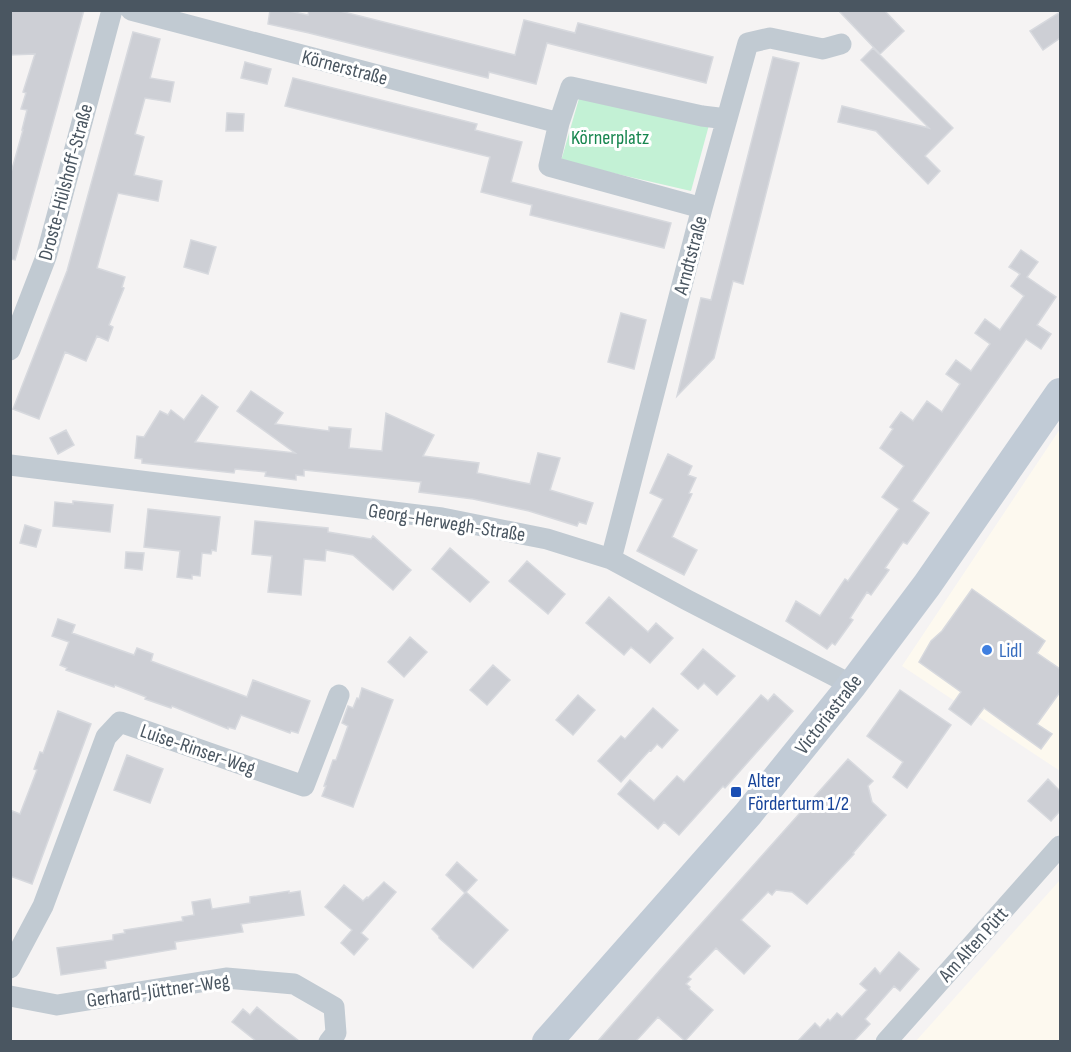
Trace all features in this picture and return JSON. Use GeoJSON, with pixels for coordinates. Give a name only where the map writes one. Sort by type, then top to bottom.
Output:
{"type":"FeatureCollection","features":[{"type":"Feature","properties":{"kind":"main road","name":"Victoriastraße"},"geometry":{"type":"LineString","coordinates":[[547,1041],[748,814],[852,685],[927,585],[1060,393]]}},
{"type":"Feature","properties":{"kind":"street","name":"Droste-Hülshoff-Straße"},"geometry":{"type":"LineString","coordinates":[[10,350],[46,257],[112,10]]}},
{"type":"Feature","properties":{"kind":"street","name":"Körnerstraße"},"geometry":{"type":"LineString","coordinates":[[131,10],[559,123]]}},
{"type":"Feature","properties":{"kind":"street","name":"Arndtstraße"},"geometry":{"type":"LineString","coordinates":[[611,559],[702,208],[748,43],[770,38],[824,49],[841,44]]}},
{"type":"Feature","properties":{"kind":"street"},"geometry":{"type":"LineString","coordinates":[[702,208],[549,166],[559,123],[571,87],[702,116],[727,119]]}},
{"type":"Feature","properties":{"kind":"street","name":"Georg-Herwegh-Straße"},"geometry":{"type":"LineString","coordinates":[[10,465],[442,518],[547,539],[611,559],[852,685]]}},
{"type":"Feature","properties":{"kind":"street","name":"Luise-Rinser-Weg"},"geometry":{"type":"LineString","coordinates":[[10,968],[43,906],[106,736],[120,722],[304,786],[339,695]]}},
{"type":"Feature","properties":{"kind":"street","name":"Am Alten Pütt"},"geometry":{"type":"LineString","coordinates":[[886,1041],[1060,846]]}},
{"type":"Feature","properties":{"kind":"street","name":"Gerhard-Jüttner-Weg"},"geometry":{"type":"LineString","coordinates":[[10,996],[57,1005],[226,978],[294,984],[334,1007],[336,1034],[329,1041]]}},
{"type":"Feature","properties":{"kind":"shaded area"},"geometry":{"type":"Polygon","coordinates":[[[1060,429],[1060,771],[902,666],[1060,429]]]}},
{"type":"Feature","properties":{"kind":"shaded area"},"geometry":{"type":"Polygon","coordinates":[[[1060,880],[1060,1041],[916,1041],[1060,880]]]}},
{"type":"Feature","properties":{"kind":"green space","name":"Körnerplatz"},"geometry":{"type":"Polygon","coordinates":[[[580,95],[709,125],[691,191],[561,161],[580,95]]]}},
{"type":"Feature","properties":{"kind":"building"},"geometry":{"type":"Polygon","coordinates":[[[10,10],[84,10],[15,260],[10,259],[10,176],[27,110],[21,109],[26,93],[23,92],[35,54],[10,55],[10,10]]]}},
{"type":"Feature","properties":{"kind":"building"},"geometry":{"type":"Polygon","coordinates":[[[270,10],[285,10],[308,15],[309,10],[336,10],[515,55],[524,20],[575,33],[578,23],[713,57],[706,83],[547,43],[536,84],[489,72],[488,78],[268,24],[270,10]]]}},
{"type":"Feature","properties":{"kind":"building"},"geometry":{"type":"Polygon","coordinates":[[[838,10],[884,10],[904,31],[880,54],[838,10]]]}},
{"type":"Feature","properties":{"kind":"building"},"geometry":{"type":"Polygon","coordinates":[[[1060,12],[1060,38],[1043,50],[1030,31],[1060,12]]]}},
{"type":"Feature","properties":{"kind":"building"},"geometry":{"type":"Polygon","coordinates":[[[133,32],[160,39],[150,78],[174,82],[170,102],[145,98],[135,134],[144,137],[134,175],[162,181],[158,201],[118,193],[97,268],[125,277],[122,287],[124,288],[109,325],[113,327],[108,341],[97,336],[86,361],[65,352],[39,419],[13,409],[67,271],[133,32]]]}},
{"type":"Feature","properties":{"kind":"building"},"geometry":{"type":"Polygon","coordinates":[[[873,48],[953,128],[925,156],[940,171],[928,184],[876,131],[838,122],[842,106],[929,128],[861,60],[873,48]]]}},
{"type":"Feature","properties":{"kind":"building"},"geometry":{"type":"Polygon","coordinates":[[[773,57],[799,63],[743,284],[733,281],[714,358],[677,396],[701,298],[711,300],[773,57]]]}},
{"type":"Feature","properties":{"kind":"building"},"geometry":{"type":"Polygon","coordinates":[[[245,62],[271,69],[267,84],[241,78],[245,62]]]}},
{"type":"Feature","properties":{"kind":"building"},"geometry":{"type":"Polygon","coordinates":[[[293,78],[477,124],[475,130],[522,142],[511,182],[671,223],[664,248],[530,215],[532,205],[481,192],[490,157],[285,106],[293,78]]]}},
{"type":"Feature","properties":{"kind":"building"},"geometry":{"type":"Polygon","coordinates":[[[227,113],[244,114],[243,131],[226,131],[227,113]]]}},
{"type":"Feature","properties":{"kind":"building"},"geometry":{"type":"Polygon","coordinates":[[[191,240],[216,247],[208,274],[184,267],[191,240]]]}},
{"type":"Feature","properties":{"kind":"building"},"geometry":{"type":"Polygon","coordinates":[[[1021,250],[1038,262],[1027,277],[1056,297],[1037,325],[1051,334],[1041,349],[1026,339],[912,501],[929,513],[907,544],[903,542],[885,568],[889,570],[871,595],[867,592],[850,618],[853,620],[835,645],[832,643],[827,649],[786,621],[796,601],[820,616],[845,579],[848,581],[899,509],[882,497],[904,466],[880,448],[893,429],[890,427],[901,412],[913,421],[927,401],[942,412],[960,384],[946,374],[956,360],[971,371],[990,344],[975,333],[985,319],[1000,330],[1024,296],[1011,286],[1020,274],[1009,267],[1021,250]]]}},
{"type":"Feature","properties":{"kind":"building"},"geometry":{"type":"Polygon","coordinates":[[[621,313],[646,320],[634,369],[608,362],[621,313]]]}},
{"type":"Feature","properties":{"kind":"building"},"geometry":{"type":"Polygon","coordinates":[[[251,391],[283,413],[275,424],[329,431],[329,427],[351,429],[349,448],[382,451],[386,413],[434,435],[423,456],[479,463],[477,473],[530,484],[538,453],[560,458],[550,490],[593,503],[586,524],[579,522],[577,526],[529,511],[473,499],[419,492],[421,482],[304,470],[304,476],[296,475],[296,480],[265,476],[266,472],[235,469],[234,473],[142,463],[142,459],[135,458],[137,436],[144,437],[160,411],[168,415],[171,410],[184,420],[202,395],[218,407],[195,442],[295,453],[237,411],[251,391]]]}},
{"type":"Feature","properties":{"kind":"building"},"geometry":{"type":"Polygon","coordinates":[[[66,430],[74,445],[58,454],[50,438],[66,430]]]}},
{"type":"Feature","properties":{"kind":"building"},"geometry":{"type":"Polygon","coordinates":[[[668,454],[692,466],[688,475],[696,478],[689,493],[692,494],[672,537],[697,550],[684,575],[637,551],[663,499],[650,493],[668,454]]]}},
{"type":"Feature","properties":{"kind":"building"},"geometry":{"type":"Polygon","coordinates":[[[73,501],[113,505],[110,532],[53,526],[55,502],[73,504],[73,501]]]}},
{"type":"Feature","properties":{"kind":"building"},"geometry":{"type":"Polygon","coordinates":[[[148,509],[220,517],[216,551],[212,550],[211,554],[202,553],[200,576],[192,575],[192,579],[177,577],[180,551],[144,547],[148,509]]]}},
{"type":"Feature","properties":{"kind":"building"},"geometry":{"type":"Polygon","coordinates":[[[255,521],[328,528],[328,532],[371,539],[373,536],[411,570],[393,590],[353,555],[326,550],[325,561],[304,559],[301,595],[268,592],[272,556],[252,554],[255,521]]]}},
{"type":"Feature","properties":{"kind":"building"},"geometry":{"type":"Polygon","coordinates":[[[25,525],[41,530],[36,547],[20,543],[25,525]]]}},
{"type":"Feature","properties":{"kind":"building"},"geometry":{"type":"Polygon","coordinates":[[[450,548],[489,582],[470,602],[432,569],[450,548]]]}},
{"type":"Feature","properties":{"kind":"building"},"geometry":{"type":"Polygon","coordinates":[[[126,552],[144,553],[142,570],[125,568],[126,552]]]}},
{"type":"Feature","properties":{"kind":"building"},"geometry":{"type":"Polygon","coordinates":[[[527,561],[565,594],[548,614],[509,581],[527,561]]]}},
{"type":"Feature","properties":{"kind":"building"},"geometry":{"type":"Polygon","coordinates":[[[972,589],[1045,641],[1037,653],[1060,669],[1060,692],[1037,724],[1052,734],[1041,749],[984,708],[971,725],[949,709],[961,692],[919,662],[931,641],[942,631],[972,589]]]}},
{"type":"Feature","properties":{"kind":"building"},"geometry":{"type":"Polygon","coordinates":[[[609,597],[648,632],[656,623],[673,638],[650,663],[631,647],[624,655],[586,623],[609,597]]]}},
{"type":"Feature","properties":{"kind":"building"},"geometry":{"type":"Polygon","coordinates":[[[58,619],[75,625],[72,633],[134,655],[137,648],[153,654],[151,661],[247,697],[253,680],[310,701],[298,733],[291,731],[290,733],[241,715],[235,729],[228,727],[228,729],[172,706],[171,708],[145,699],[146,697],[115,685],[114,687],[66,670],[67,668],[60,665],[69,642],[52,636],[58,619]]]}},
{"type":"Feature","properties":{"kind":"building"},"geometry":{"type":"Polygon","coordinates":[[[410,637],[427,652],[404,677],[388,662],[410,637]]]}},
{"type":"Feature","properties":{"kind":"building"},"geometry":{"type":"Polygon","coordinates":[[[703,649],[735,676],[717,695],[704,683],[698,689],[681,674],[703,649]]]}},
{"type":"Feature","properties":{"kind":"building"},"geometry":{"type":"Polygon","coordinates":[[[493,665],[510,680],[487,705],[470,690],[493,665]]]}},
{"type":"Feature","properties":{"kind":"building"},"geometry":{"type":"Polygon","coordinates":[[[362,688],[393,700],[353,807],[322,796],[333,760],[336,760],[348,726],[342,723],[348,706],[353,708],[362,688]]]}},
{"type":"Feature","properties":{"kind":"building"},"geometry":{"type":"Polygon","coordinates":[[[900,690],[951,725],[907,788],[893,777],[903,762],[867,736],[900,690]]]}},
{"type":"Feature","properties":{"kind":"building"},"geometry":{"type":"Polygon","coordinates":[[[774,694],[793,711],[725,788],[723,786],[679,835],[664,822],[658,829],[618,794],[630,780],[654,801],[677,776],[684,782],[761,695],[768,701],[774,694]]]}},
{"type":"Feature","properties":{"kind":"building"},"geometry":{"type":"Polygon","coordinates":[[[578,695],[595,710],[573,735],[556,720],[578,695]]]}},
{"type":"Feature","properties":{"kind":"building"},"geometry":{"type":"Polygon","coordinates":[[[653,708],[678,730],[662,748],[657,744],[650,750],[621,782],[598,761],[621,736],[625,739],[653,708]]]}},
{"type":"Feature","properties":{"kind":"building"},"geometry":{"type":"Polygon","coordinates":[[[58,711],[91,724],[32,884],[10,876],[10,810],[20,814],[37,770],[34,769],[40,752],[43,753],[58,711]]]}},
{"type":"Feature","properties":{"kind":"building"},"geometry":{"type":"Polygon","coordinates":[[[127,755],[163,769],[150,803],[114,790],[127,755]]]}},
{"type":"Feature","properties":{"kind":"building"},"geometry":{"type":"Polygon","coordinates":[[[848,759],[873,781],[868,786],[872,802],[886,815],[854,854],[807,904],[792,892],[776,890],[772,895],[768,892],[741,920],[770,946],[744,974],[716,948],[688,977],[691,979],[686,984],[690,987],[689,989],[713,1010],[685,1041],[658,1017],[636,1041],[598,1041],[660,970],[848,759]]]}},
{"type":"Feature","properties":{"kind":"building"},"geometry":{"type":"Polygon","coordinates":[[[1048,779],[1060,791],[1060,811],[1051,821],[1028,801],[1048,779]]]}},
{"type":"Feature","properties":{"kind":"building"},"geometry":{"type":"Polygon","coordinates":[[[457,862],[477,880],[466,892],[508,930],[473,968],[432,929],[465,893],[446,875],[457,862]]]}},
{"type":"Feature","properties":{"kind":"building"},"geometry":{"type":"Polygon","coordinates":[[[384,882],[396,892],[361,933],[368,939],[354,955],[341,943],[352,930],[325,907],[344,885],[363,901],[384,882]]]}},
{"type":"Feature","properties":{"kind":"building"},"geometry":{"type":"Polygon","coordinates":[[[289,891],[289,893],[300,891],[304,915],[241,924],[243,932],[175,942],[176,949],[105,961],[106,968],[61,975],[57,948],[113,940],[113,935],[125,933],[124,930],[183,921],[182,917],[194,915],[192,902],[210,899],[212,909],[250,903],[250,897],[289,891]]]}},
{"type":"Feature","properties":{"kind":"building"},"geometry":{"type":"Polygon","coordinates":[[[899,952],[919,969],[900,991],[894,986],[865,1019],[870,1024],[854,1041],[798,1041],[815,1023],[820,1028],[837,1013],[842,1017],[867,990],[860,984],[875,968],[880,974],[899,952]]]}},
{"type":"Feature","properties":{"kind":"building"},"geometry":{"type":"Polygon","coordinates":[[[257,1007],[299,1041],[256,1041],[232,1022],[243,1009],[250,1015],[257,1007]]]}},
{"type":"Feature","properties":{"kind":"place","name":"Lidl"},"geometry":{"type":"Point","coordinates":[987,650]}},
{"type":"Feature","properties":{"kind":"place","name":"Alter Förderturm 1/2"},"geometry":{"type":"Point","coordinates":[736,792]}}]}
